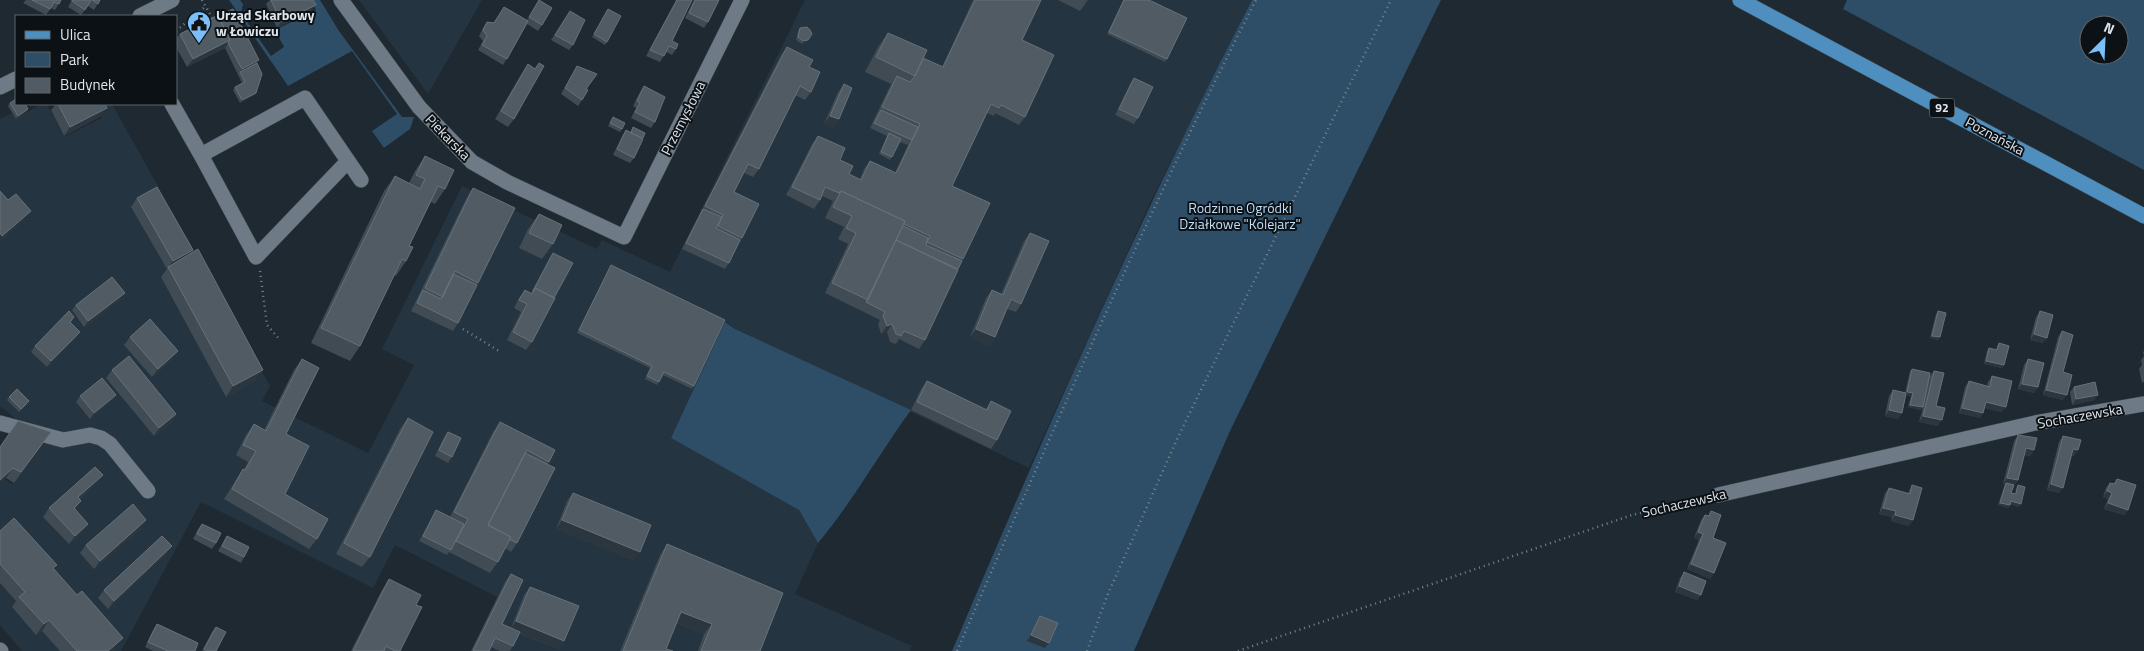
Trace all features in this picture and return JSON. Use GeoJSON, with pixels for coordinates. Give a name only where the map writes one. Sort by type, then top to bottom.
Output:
{"type":"FeatureCollection","features":[{"type":"Feature","properties":{"kind":"main road","name":"Poznańska"},"geometry":{"type":"LineString","coordinates":[[1740,0],[2144,216]]}},
{"type":"Feature","properties":{"kind":"street"},"geometry":{"type":"LineString","coordinates":[[142,15],[172,0]]}},
{"type":"Feature","properties":{"kind":"street","name":"Piekarska"},"geometry":{"type":"LineString","coordinates":[[341,0],[419,107],[472,162],[531,194],[624,237]]}},
{"type":"Feature","properties":{"kind":"street","name":"Przemysłowa"},"geometry":{"type":"LineString","coordinates":[[624,237],[742,0]]}},
{"type":"Feature","properties":{"kind":"street"},"geometry":{"type":"LineString","coordinates":[[0,87],[15,80]]}},
{"type":"Feature","properties":{"kind":"street"},"geometry":{"type":"LineString","coordinates":[[201,155],[305,98],[361,180]]}},
{"type":"Feature","properties":{"kind":"street"},"geometry":{"type":"LineString","coordinates":[[173,105],[256,258],[348,161]]}},
{"type":"Feature","properties":{"kind":"street","name":"Sochaczewska"},"geometry":{"type":"LineString","coordinates":[[1718,495],[2035,424],[2144,404]]}},
{"type":"Feature","properties":{"kind":"street"},"geometry":{"type":"LineString","coordinates":[[0,423],[63,440],[90,436],[101,438],[110,444],[148,491]]}},
{"type":"Feature","properties":{"kind":"path"},"geometry":{"type":"LineString","coordinates":[[202,0],[213,20],[205,22]]}},
{"type":"Feature","properties":{"kind":"path"},"geometry":{"type":"LineString","coordinates":[[957,651],[1076,378],[1174,166],[1256,0]]}},
{"type":"Feature","properties":{"kind":"path"},"geometry":{"type":"LineString","coordinates":[[1086,651],[1107,596],[1179,435],[1391,0]]}},
{"type":"Feature","properties":{"kind":"path"},"geometry":{"type":"LineString","coordinates":[[178,29],[206,6]]}},
{"type":"Feature","properties":{"kind":"path"},"geometry":{"type":"LineString","coordinates":[[256,258],[262,280],[263,308],[267,325],[280,340]]}},
{"type":"Feature","properties":{"kind":"path"},"geometry":{"type":"LineString","coordinates":[[463,329],[499,351]]}},
{"type":"Feature","properties":{"kind":"path","name":"Sochaczewska"},"geometry":{"type":"LineString","coordinates":[[1238,651],[1632,515],[1718,495]]}},
{"type":"Feature","properties":{"kind":"shaded area"},"geometry":{"type":"Polygon","coordinates":[[[359,0],[482,0],[428,94],[359,0]]]}},
{"type":"Feature","properties":{"kind":"shaded area"},"geometry":{"type":"Polygon","coordinates":[[[805,0],[1252,0],[1150,203],[1029,468],[735,329],[726,322],[671,438],[799,510],[818,543],[795,594],[912,646],[910,651],[472,651],[497,597],[395,545],[373,588],[201,502],[121,651],[22,651],[0,625],[0,484],[5,479],[12,484],[41,444],[45,443],[0,406],[0,119],[12,113],[16,118],[40,105],[48,105],[64,137],[102,118],[96,105],[113,105],[270,386],[262,401],[368,453],[414,365],[382,349],[462,186],[597,249],[602,240],[670,272],[805,0]]]}},
{"type":"Feature","properties":{"kind":"green space"},"geometry":{"type":"Polygon","coordinates":[[[229,0],[240,0],[243,4],[241,13],[271,56],[284,47],[275,30],[316,10],[311,0],[320,0],[339,31],[402,117],[414,117],[410,129],[384,148],[372,131],[397,114],[352,51],[288,86],[229,0]]]}},
{"type":"Feature","properties":{"kind":"green space","name":"Rodzinne Ogródki Działkowe \"Kolejarz\""},"geometry":{"type":"Polygon","coordinates":[[[1252,0],[1441,0],[1230,431],[1134,651],[952,651],[1023,486],[1133,242],[1252,0]]]}},
{"type":"Feature","properties":{"kind":"green space"},"geometry":{"type":"Polygon","coordinates":[[[1847,0],[2144,0],[2144,170],[1843,9],[1847,0]]]}},
{"type":"Feature","properties":{"kind":"green space"},"geometry":{"type":"Polygon","coordinates":[[[725,322],[735,329],[911,410],[843,511],[818,543],[799,510],[671,438],[725,322]]]}},
{"type":"Feature","properties":{"kind":"building"},"geometry":{"type":"Polygon","coordinates":[[[32,0],[61,0],[59,4],[54,2],[50,9],[32,0]]]}},
{"type":"Feature","properties":{"kind":"building"},"geometry":{"type":"Polygon","coordinates":[[[72,0],[91,0],[85,10],[72,0]]]}},
{"type":"Feature","properties":{"kind":"building"},"geometry":{"type":"Polygon","coordinates":[[[92,0],[100,0],[98,4],[92,0]]]}},
{"type":"Feature","properties":{"kind":"building"},"geometry":{"type":"Polygon","coordinates":[[[271,0],[313,0],[316,5],[281,22],[271,0]]]}},
{"type":"Feature","properties":{"kind":"building"},"geometry":{"type":"Polygon","coordinates":[[[539,0],[552,8],[542,25],[529,17],[539,0]]]}},
{"type":"Feature","properties":{"kind":"building"},"geometry":{"type":"Polygon","coordinates":[[[677,0],[692,0],[672,41],[678,44],[676,49],[669,46],[664,56],[650,50],[677,0]]]}},
{"type":"Feature","properties":{"kind":"building"},"geometry":{"type":"Polygon","coordinates":[[[695,0],[719,0],[708,22],[689,13],[695,0]]]}},
{"type":"Feature","properties":{"kind":"building"},"geometry":{"type":"Polygon","coordinates":[[[975,0],[1041,0],[1022,40],[1054,55],[1025,117],[1001,105],[999,108],[991,104],[952,186],[990,203],[963,259],[927,242],[930,236],[904,224],[905,221],[841,191],[839,193],[825,187],[820,200],[792,187],[818,136],[845,148],[840,160],[853,166],[849,174],[861,180],[870,161],[896,173],[920,124],[882,107],[897,76],[910,82],[915,76],[923,58],[943,67],[975,0]]]}},
{"type":"Feature","properties":{"kind":"building"},"geometry":{"type":"Polygon","coordinates":[[[1124,0],[1149,0],[1187,18],[1167,59],[1109,32],[1124,0]]]}},
{"type":"Feature","properties":{"kind":"building"},"geometry":{"type":"Polygon","coordinates":[[[504,7],[528,21],[507,59],[482,45],[487,36],[483,30],[487,22],[494,23],[504,7]]]}},
{"type":"Feature","properties":{"kind":"building"},"geometry":{"type":"Polygon","coordinates":[[[233,9],[259,60],[242,69],[228,43],[230,40],[218,16],[233,9]]]}},
{"type":"Feature","properties":{"kind":"building"},"geometry":{"type":"Polygon","coordinates":[[[608,9],[621,16],[607,42],[594,34],[608,9]]]}},
{"type":"Feature","properties":{"kind":"building"},"geometry":{"type":"Polygon","coordinates":[[[570,11],[585,20],[573,45],[555,35],[570,11]]]}},
{"type":"Feature","properties":{"kind":"building","name":"Urząd Skarbowy w Łowiczu"},"geometry":{"type":"Polygon","coordinates":[[[218,15],[230,40],[193,59],[180,34],[218,15]]]}},
{"type":"Feature","properties":{"kind":"building"},"geometry":{"type":"Polygon","coordinates":[[[807,27],[812,34],[808,40],[803,41],[798,37],[800,28],[807,27]]]}},
{"type":"Feature","properties":{"kind":"building"},"geometry":{"type":"Polygon","coordinates":[[[888,33],[927,50],[915,76],[876,57],[888,33]]]}},
{"type":"Feature","properties":{"kind":"building"},"geometry":{"type":"Polygon","coordinates":[[[787,47],[813,60],[809,67],[820,72],[811,92],[800,86],[759,169],[748,164],[734,192],[759,204],[742,238],[718,226],[723,215],[705,206],[787,47]]]}},
{"type":"Feature","properties":{"kind":"building"},"geometry":{"type":"Polygon","coordinates":[[[257,63],[262,74],[256,93],[242,100],[235,87],[245,82],[240,72],[257,63]]]}},
{"type":"Feature","properties":{"kind":"building"},"geometry":{"type":"Polygon","coordinates":[[[539,63],[544,66],[514,119],[501,111],[528,64],[535,69],[539,63]]]}},
{"type":"Feature","properties":{"kind":"building"},"geometry":{"type":"Polygon","coordinates":[[[577,66],[597,74],[586,89],[588,90],[582,100],[565,88],[577,66]]]}},
{"type":"Feature","properties":{"kind":"building"},"geometry":{"type":"Polygon","coordinates":[[[1134,78],[1153,87],[1138,118],[1119,109],[1134,78]]]}},
{"type":"Feature","properties":{"kind":"building"},"geometry":{"type":"Polygon","coordinates":[[[844,84],[852,88],[839,119],[830,116],[844,84]]]}},
{"type":"Feature","properties":{"kind":"building"},"geometry":{"type":"Polygon","coordinates":[[[644,86],[665,97],[655,122],[635,112],[640,103],[637,101],[644,86]]]}},
{"type":"Feature","properties":{"kind":"building"},"geometry":{"type":"Polygon","coordinates":[[[15,100],[15,105],[26,105],[28,109],[18,116],[10,103],[15,100]]]}},
{"type":"Feature","properties":{"kind":"building"},"geometry":{"type":"Polygon","coordinates":[[[59,105],[106,105],[107,108],[70,127],[59,105]]]}},
{"type":"Feature","properties":{"kind":"building"},"geometry":{"type":"Polygon","coordinates":[[[881,110],[918,127],[912,140],[874,123],[881,110]]]}},
{"type":"Feature","properties":{"kind":"building"},"geometry":{"type":"Polygon","coordinates":[[[613,117],[625,123],[622,129],[610,123],[613,117]]]}},
{"type":"Feature","properties":{"kind":"building"},"geometry":{"type":"Polygon","coordinates":[[[633,127],[645,133],[643,138],[631,133],[633,127]]]}},
{"type":"Feature","properties":{"kind":"building"},"geometry":{"type":"Polygon","coordinates":[[[626,130],[643,139],[634,158],[617,149],[626,130]]]}},
{"type":"Feature","properties":{"kind":"building"},"geometry":{"type":"Polygon","coordinates":[[[889,133],[901,139],[892,157],[881,152],[889,133]]]}},
{"type":"Feature","properties":{"kind":"building"},"geometry":{"type":"Polygon","coordinates":[[[425,156],[454,170],[445,189],[438,186],[409,246],[413,247],[406,261],[402,259],[360,346],[321,328],[395,176],[420,189],[425,179],[416,175],[425,156]]]}},
{"type":"Feature","properties":{"kind":"building"},"geometry":{"type":"Polygon","coordinates":[[[157,187],[193,250],[173,261],[137,198],[157,187]]]}},
{"type":"Feature","properties":{"kind":"building"},"geometry":{"type":"Polygon","coordinates":[[[473,188],[515,208],[478,283],[455,271],[443,297],[425,288],[473,188]]]}},
{"type":"Feature","properties":{"kind":"building"},"geometry":{"type":"Polygon","coordinates":[[[0,191],[8,200],[16,194],[31,211],[2,236],[0,233],[0,191]]]}},
{"type":"Feature","properties":{"kind":"building"},"geometry":{"type":"Polygon","coordinates":[[[841,191],[905,221],[868,300],[832,283],[856,233],[846,228],[852,216],[833,207],[841,191]]]}},
{"type":"Feature","properties":{"kind":"building"},"geometry":{"type":"Polygon","coordinates":[[[703,209],[722,217],[716,228],[740,240],[729,263],[686,243],[703,209]]]}},
{"type":"Feature","properties":{"kind":"building"},"geometry":{"type":"Polygon","coordinates":[[[539,214],[562,225],[553,244],[529,233],[539,214]]]}},
{"type":"Feature","properties":{"kind":"building"},"geometry":{"type":"Polygon","coordinates":[[[903,226],[928,238],[926,245],[962,261],[958,269],[896,240],[903,226]]]}},
{"type":"Feature","properties":{"kind":"building"},"geometry":{"type":"Polygon","coordinates":[[[1030,233],[1049,241],[1021,304],[1011,299],[995,337],[976,329],[992,290],[1003,295],[1030,233]]]}},
{"type":"Feature","properties":{"kind":"building"},"geometry":{"type":"Polygon","coordinates":[[[896,240],[958,270],[925,340],[904,331],[901,336],[896,334],[892,324],[887,326],[883,316],[885,312],[866,302],[896,240]]]}},
{"type":"Feature","properties":{"kind":"building"},"geometry":{"type":"Polygon","coordinates":[[[198,249],[263,370],[233,386],[168,267],[198,249]]]}},
{"type":"Feature","properties":{"kind":"building"},"geometry":{"type":"Polygon","coordinates":[[[553,253],[573,263],[554,298],[535,288],[533,291],[553,253]]]}},
{"type":"Feature","properties":{"kind":"building"},"geometry":{"type":"Polygon","coordinates":[[[611,265],[725,320],[694,386],[664,372],[659,382],[647,376],[652,366],[579,330],[611,265]]]}},
{"type":"Feature","properties":{"kind":"building"},"geometry":{"type":"Polygon","coordinates":[[[453,274],[477,285],[458,323],[417,303],[423,290],[441,299],[453,274]]]}},
{"type":"Feature","properties":{"kind":"building"},"geometry":{"type":"Polygon","coordinates":[[[112,277],[125,293],[88,321],[76,305],[112,277]]]}},
{"type":"Feature","properties":{"kind":"building"},"geometry":{"type":"Polygon","coordinates":[[[535,288],[555,298],[532,342],[513,332],[527,304],[519,300],[525,290],[532,294],[535,288]]]}},
{"type":"Feature","properties":{"kind":"building"},"geometry":{"type":"Polygon","coordinates":[[[69,311],[74,317],[70,322],[80,332],[51,361],[35,346],[69,311]]]}},
{"type":"Feature","properties":{"kind":"building"},"geometry":{"type":"Polygon","coordinates":[[[1938,311],[1946,313],[1940,337],[1932,336],[1938,311]]]}},
{"type":"Feature","properties":{"kind":"building"},"geometry":{"type":"Polygon","coordinates":[[[2040,311],[2053,315],[2047,338],[2034,334],[2040,311]]]}},
{"type":"Feature","properties":{"kind":"building"},"geometry":{"type":"Polygon","coordinates":[[[150,319],[178,351],[158,369],[130,337],[150,319]]]}},
{"type":"Feature","properties":{"kind":"building"},"geometry":{"type":"Polygon","coordinates":[[[2062,331],[2073,335],[2063,372],[2072,375],[2067,395],[2046,390],[2062,331]]]}},
{"type":"Feature","properties":{"kind":"building"},"geometry":{"type":"Polygon","coordinates":[[[1999,343],[2009,346],[2004,365],[1986,361],[1989,348],[1997,350],[1999,343]]]}},
{"type":"Feature","properties":{"kind":"building"},"geometry":{"type":"Polygon","coordinates":[[[129,356],[176,414],[159,428],[112,370],[129,356]]]}},
{"type":"Feature","properties":{"kind":"building"},"geometry":{"type":"Polygon","coordinates":[[[302,359],[319,368],[286,434],[309,446],[285,494],[328,519],[317,539],[232,489],[256,451],[243,445],[254,424],[266,431],[302,359]]]}},
{"type":"Feature","properties":{"kind":"building"},"geometry":{"type":"Polygon","coordinates":[[[2028,359],[2044,363],[2038,387],[2022,384],[2028,359]]]}},
{"type":"Feature","properties":{"kind":"building"},"geometry":{"type":"Polygon","coordinates":[[[1912,369],[1930,373],[1923,407],[1910,405],[1913,393],[1907,392],[1912,369]]]}},
{"type":"Feature","properties":{"kind":"building"},"geometry":{"type":"Polygon","coordinates":[[[1934,371],[1944,373],[1936,406],[1945,408],[1942,420],[1923,416],[1934,371]]]}},
{"type":"Feature","properties":{"kind":"building"},"geometry":{"type":"Polygon","coordinates":[[[1992,376],[2012,381],[2006,407],[1986,402],[1983,413],[1962,408],[1969,381],[1990,387],[1992,376]]]}},
{"type":"Feature","properties":{"kind":"building"},"geometry":{"type":"Polygon","coordinates":[[[102,378],[116,395],[94,413],[80,396],[102,378]]]}},
{"type":"Feature","properties":{"kind":"building"},"geometry":{"type":"Polygon","coordinates":[[[927,381],[987,410],[991,401],[1011,411],[997,440],[917,402],[927,381]]]}},
{"type":"Feature","properties":{"kind":"building"},"geometry":{"type":"Polygon","coordinates":[[[2095,382],[2098,395],[2076,399],[2074,387],[2095,382]]]}},
{"type":"Feature","properties":{"kind":"building"},"geometry":{"type":"Polygon","coordinates":[[[17,389],[29,401],[21,409],[9,397],[17,389]]]}},
{"type":"Feature","properties":{"kind":"building"},"geometry":{"type":"Polygon","coordinates":[[[1893,390],[1906,393],[1902,413],[1889,410],[1893,390]]]}},
{"type":"Feature","properties":{"kind":"building"},"geometry":{"type":"Polygon","coordinates":[[[408,418],[433,432],[370,557],[344,543],[408,418]]]}},
{"type":"Feature","properties":{"kind":"building"},"geometry":{"type":"Polygon","coordinates":[[[18,421],[51,432],[21,472],[13,468],[0,480],[0,447],[18,421]]]}},
{"type":"Feature","properties":{"kind":"building"},"geometry":{"type":"Polygon","coordinates":[[[500,422],[555,450],[549,462],[527,450],[488,525],[511,537],[498,562],[456,541],[468,519],[454,512],[500,422]]]}},
{"type":"Feature","properties":{"kind":"building"},"geometry":{"type":"Polygon","coordinates":[[[448,432],[461,438],[452,457],[439,450],[448,432]]]}},
{"type":"Feature","properties":{"kind":"building"},"geometry":{"type":"Polygon","coordinates":[[[2018,435],[2037,438],[2034,450],[2026,448],[2018,480],[2007,478],[2018,435]]]}},
{"type":"Feature","properties":{"kind":"building"},"geometry":{"type":"Polygon","coordinates":[[[2063,436],[2081,440],[2078,450],[2073,449],[2063,488],[2051,484],[2063,436]]]}},
{"type":"Feature","properties":{"kind":"building"},"geometry":{"type":"Polygon","coordinates":[[[525,453],[555,468],[517,543],[509,539],[511,537],[488,525],[525,453]]]}},
{"type":"Feature","properties":{"kind":"building"},"geometry":{"type":"Polygon","coordinates":[[[95,467],[103,475],[78,497],[81,501],[74,508],[88,524],[75,536],[49,508],[95,467]]]}},
{"type":"Feature","properties":{"kind":"building"},"geometry":{"type":"Polygon","coordinates":[[[2117,479],[2136,485],[2128,510],[2108,503],[2112,493],[2107,491],[2110,483],[2115,484],[2117,479]]]}},
{"type":"Feature","properties":{"kind":"building"},"geometry":{"type":"Polygon","coordinates":[[[2006,483],[2014,485],[2011,493],[2016,494],[2018,485],[2025,487],[2021,504],[2011,501],[2010,505],[2000,503],[2006,483]]]}},
{"type":"Feature","properties":{"kind":"building"},"geometry":{"type":"Polygon","coordinates":[[[1912,485],[1922,488],[1913,520],[1895,515],[1896,511],[1883,508],[1889,488],[1910,494],[1912,485]]]}},
{"type":"Feature","properties":{"kind":"building"},"geometry":{"type":"Polygon","coordinates":[[[573,493],[651,525],[640,552],[562,520],[573,493]]]}},
{"type":"Feature","properties":{"kind":"building"},"geometry":{"type":"Polygon","coordinates":[[[133,504],[146,520],[100,561],[86,545],[133,504]]]}},
{"type":"Feature","properties":{"kind":"building"},"geometry":{"type":"Polygon","coordinates":[[[436,510],[464,524],[451,550],[423,536],[436,510]]]}},
{"type":"Feature","properties":{"kind":"building"},"geometry":{"type":"Polygon","coordinates":[[[1711,511],[1721,515],[1713,538],[1726,543],[1714,573],[1691,564],[1703,534],[1698,532],[1705,515],[1709,516],[1711,511]]]}},
{"type":"Feature","properties":{"kind":"building"},"geometry":{"type":"Polygon","coordinates":[[[14,518],[57,565],[53,568],[77,595],[82,591],[123,638],[108,651],[77,651],[49,620],[44,624],[19,597],[25,592],[0,564],[0,531],[14,518]]]}},
{"type":"Feature","properties":{"kind":"building"},"geometry":{"type":"Polygon","coordinates":[[[202,524],[221,533],[216,543],[197,534],[202,524]]]}},
{"type":"Feature","properties":{"kind":"building"},"geometry":{"type":"Polygon","coordinates":[[[162,536],[172,546],[114,601],[104,590],[162,536]]]}},
{"type":"Feature","properties":{"kind":"building"},"geometry":{"type":"Polygon","coordinates":[[[227,536],[249,547],[244,557],[222,546],[227,536]]]}},
{"type":"Feature","properties":{"kind":"building"},"geometry":{"type":"Polygon","coordinates":[[[667,544],[783,593],[760,651],[701,651],[712,624],[681,612],[666,649],[673,651],[623,651],[667,544]]]}},
{"type":"Feature","properties":{"kind":"building"},"geometry":{"type":"Polygon","coordinates":[[[1684,572],[1706,581],[1701,595],[1679,586],[1684,572]]]}},
{"type":"Feature","properties":{"kind":"building"},"geometry":{"type":"Polygon","coordinates":[[[511,574],[523,580],[502,624],[520,632],[513,646],[495,638],[489,651],[473,651],[511,574]]]}},
{"type":"Feature","properties":{"kind":"building"},"geometry":{"type":"Polygon","coordinates":[[[389,579],[421,595],[416,605],[422,607],[400,651],[395,651],[386,646],[384,651],[353,651],[389,579]]]}},
{"type":"Feature","properties":{"kind":"building"},"geometry":{"type":"Polygon","coordinates":[[[530,587],[579,606],[564,641],[516,621],[530,587]]]}},
{"type":"Feature","properties":{"kind":"building"},"geometry":{"type":"Polygon","coordinates":[[[1040,616],[1058,623],[1049,643],[1031,635],[1040,616]]]}},
{"type":"Feature","properties":{"kind":"building"},"geometry":{"type":"Polygon","coordinates":[[[157,624],[198,643],[195,651],[168,651],[148,642],[157,624]]]}},
{"type":"Feature","properties":{"kind":"building"},"geometry":{"type":"Polygon","coordinates":[[[216,627],[226,632],[216,651],[207,651],[204,649],[216,627]]]}},
{"type":"Feature","properties":{"kind":"place","name":"Urząd Skarbowy w Łowiczu"},"geometry":{"type":"Point","coordinates":[199,44]}}]}
